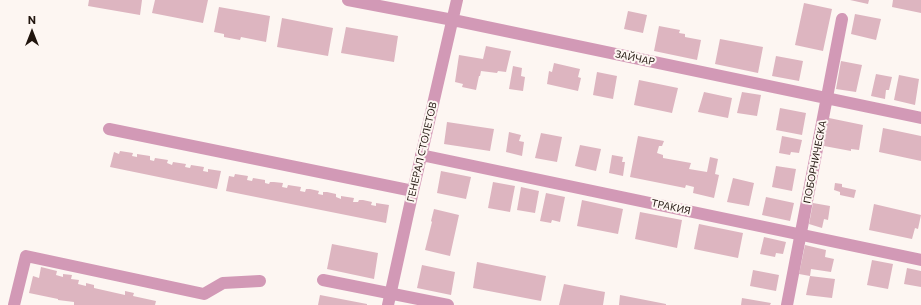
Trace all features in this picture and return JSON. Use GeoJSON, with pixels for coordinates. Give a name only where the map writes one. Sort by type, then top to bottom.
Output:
{"type":"FeatureCollection","features":[{"type":"Feature","properties":{"kind":"street","name":"ЗАЙЧАР"},"geometry":{"type":"LineString","coordinates":[[348,0],[453,20],[921,118]]}},
{"type":"Feature","properties":{"kind":"street","name":"ГЕНЕРАЛ СТОЛЕТОВ"},"geometry":{"type":"LineString","coordinates":[[389,299],[457,0]]}},
{"type":"Feature","properties":{"kind":"street","name":"ПОБОРНИЧЕСКА"},"geometry":{"type":"LineString","coordinates":[[787,305],[842,19]]}},
{"type":"Feature","properties":{"kind":"street"},"geometry":{"type":"LineString","coordinates":[[109,129],[413,191]]}},
{"type":"Feature","properties":{"kind":"street","name":"ТРАКИЯ"},"geometry":{"type":"LineString","coordinates":[[421,155],[921,260]]}},
{"type":"Feature","properties":{"kind":"street"},"geometry":{"type":"LineString","coordinates":[[14,305],[26,256],[203,299],[223,283],[260,281]]}},
{"type":"Feature","properties":{"kind":"street"},"geometry":{"type":"LineString","coordinates":[[322,280],[389,299],[448,305]]}},
{"type":"Feature","properties":{"kind":"building"},"geometry":{"type":"Polygon","coordinates":[[[89,0],[142,0],[140,15],[88,6],[89,0]]]}},
{"type":"Feature","properties":{"kind":"building"},"geometry":{"type":"Polygon","coordinates":[[[155,0],[208,0],[203,23],[152,13],[155,0]]]}},
{"type":"Feature","properties":{"kind":"building"},"geometry":{"type":"Polygon","coordinates":[[[850,0],[869,0],[868,4],[850,0]]]}},
{"type":"Feature","properties":{"kind":"building"},"geometry":{"type":"Polygon","coordinates":[[[893,0],[921,0],[921,13],[892,7],[893,0]]]}},
{"type":"Feature","properties":{"kind":"building"},"geometry":{"type":"Polygon","coordinates":[[[804,3],[832,9],[823,51],[795,45],[804,3]]]}},
{"type":"Feature","properties":{"kind":"building"},"geometry":{"type":"Polygon","coordinates":[[[219,7],[270,16],[266,42],[241,37],[240,40],[224,37],[224,34],[214,32],[219,7]]]}},
{"type":"Feature","properties":{"kind":"building"},"geometry":{"type":"Polygon","coordinates":[[[628,11],[647,15],[643,33],[624,29],[628,11]]]}},
{"type":"Feature","properties":{"kind":"building"},"geometry":{"type":"Polygon","coordinates":[[[855,14],[881,19],[876,40],[851,34],[855,14]]]}},
{"type":"Feature","properties":{"kind":"building"},"geometry":{"type":"Polygon","coordinates":[[[282,18],[333,28],[328,56],[277,47],[282,18]]]}},
{"type":"Feature","properties":{"kind":"building"},"geometry":{"type":"Polygon","coordinates":[[[659,26],[680,30],[679,33],[685,34],[685,37],[701,40],[697,60],[654,51],[659,26]]]}},
{"type":"Feature","properties":{"kind":"building"},"geometry":{"type":"Polygon","coordinates":[[[346,27],[398,36],[394,62],[341,53],[346,27]]]}},
{"type":"Feature","properties":{"kind":"building"},"geometry":{"type":"Polygon","coordinates":[[[720,39],[763,47],[758,73],[715,64],[720,39]]]}},
{"type":"Feature","properties":{"kind":"building"},"geometry":{"type":"Polygon","coordinates":[[[486,46],[511,51],[506,72],[498,71],[497,73],[481,71],[476,90],[462,87],[463,84],[455,82],[459,55],[483,59],[486,46]]]}},
{"type":"Feature","properties":{"kind":"building"},"geometry":{"type":"Polygon","coordinates":[[[776,56],[803,61],[799,81],[772,76],[776,56]]]}},
{"type":"Feature","properties":{"kind":"building"},"geometry":{"type":"Polygon","coordinates":[[[841,61],[862,65],[856,92],[836,89],[841,61]]]}},
{"type":"Feature","properties":{"kind":"building"},"geometry":{"type":"Polygon","coordinates":[[[554,63],[580,69],[578,77],[581,78],[578,91],[547,84],[549,71],[552,72],[554,63]]]}},
{"type":"Feature","properties":{"kind":"building"},"geometry":{"type":"Polygon","coordinates":[[[513,66],[522,68],[521,76],[525,77],[523,91],[509,89],[513,66]]]}},
{"type":"Feature","properties":{"kind":"building"},"geometry":{"type":"Polygon","coordinates":[[[597,72],[617,76],[613,99],[593,95],[597,72]]]}},
{"type":"Feature","properties":{"kind":"building"},"geometry":{"type":"Polygon","coordinates":[[[876,74],[892,77],[889,90],[886,90],[885,99],[871,96],[876,74]]]}},
{"type":"Feature","properties":{"kind":"building"},"geometry":{"type":"Polygon","coordinates":[[[899,75],[919,79],[915,105],[894,100],[899,75]]]}},
{"type":"Feature","properties":{"kind":"building"},"geometry":{"type":"Polygon","coordinates":[[[639,80],[678,88],[672,113],[634,105],[639,80]]]}},
{"type":"Feature","properties":{"kind":"building"},"geometry":{"type":"Polygon","coordinates":[[[704,92],[732,98],[728,118],[698,112],[704,92]]]}},
{"type":"Feature","properties":{"kind":"building"},"geometry":{"type":"Polygon","coordinates":[[[742,92],[761,95],[757,116],[737,113],[742,92]]]}},
{"type":"Feature","properties":{"kind":"building"},"geometry":{"type":"Polygon","coordinates":[[[780,108],[806,113],[802,135],[776,130],[780,108]]]}},
{"type":"Feature","properties":{"kind":"building"},"geometry":{"type":"Polygon","coordinates":[[[829,118],[863,125],[859,150],[851,149],[851,151],[824,146],[829,118]]]}},
{"type":"Feature","properties":{"kind":"building"},"geometry":{"type":"Polygon","coordinates":[[[447,122],[494,129],[490,151],[444,144],[447,122]]]}},
{"type":"Feature","properties":{"kind":"building"},"geometry":{"type":"Polygon","coordinates":[[[883,128],[921,136],[921,161],[879,152],[883,128]]]}},
{"type":"Feature","properties":{"kind":"building"},"geometry":{"type":"Polygon","coordinates":[[[509,132],[521,135],[519,141],[524,142],[522,156],[506,152],[509,132]]]}},
{"type":"Feature","properties":{"kind":"building"},"geometry":{"type":"Polygon","coordinates":[[[541,133],[562,137],[557,162],[535,158],[541,133]]]}},
{"type":"Feature","properties":{"kind":"building"},"geometry":{"type":"Polygon","coordinates":[[[638,136],[664,141],[662,146],[659,146],[657,153],[663,155],[663,158],[691,163],[689,169],[707,172],[710,157],[718,159],[715,174],[719,175],[714,198],[693,193],[694,187],[686,185],[685,188],[630,177],[638,136]]]}},
{"type":"Feature","properties":{"kind":"building"},"geometry":{"type":"Polygon","coordinates":[[[782,136],[802,140],[799,153],[791,152],[790,155],[779,153],[782,136]]]}},
{"type":"Feature","properties":{"kind":"building"},"geometry":{"type":"Polygon","coordinates":[[[580,145],[601,149],[596,171],[575,166],[580,145]]]}},
{"type":"Feature","properties":{"kind":"building"},"geometry":{"type":"Polygon","coordinates":[[[120,151],[133,153],[132,156],[137,157],[137,154],[150,156],[150,160],[154,161],[155,158],[168,160],[167,163],[172,165],[173,162],[186,164],[185,167],[190,168],[191,165],[204,167],[203,171],[208,172],[208,169],[221,171],[217,189],[110,167],[114,152],[119,154],[120,151]]]}},
{"type":"Feature","properties":{"kind":"building"},"geometry":{"type":"Polygon","coordinates":[[[612,155],[623,157],[622,162],[625,162],[623,176],[609,173],[612,155]]]}},
{"type":"Feature","properties":{"kind":"building"},"geometry":{"type":"Polygon","coordinates":[[[776,166],[796,169],[792,191],[772,187],[776,166]]]}},
{"type":"Feature","properties":{"kind":"building"},"geometry":{"type":"Polygon","coordinates":[[[441,171],[471,177],[466,199],[437,193],[441,171]]]}},
{"type":"Feature","properties":{"kind":"building"},"geometry":{"type":"Polygon","coordinates":[[[235,174],[248,176],[247,180],[252,181],[253,178],[265,180],[265,183],[269,184],[270,182],[283,183],[282,187],[287,188],[288,185],[301,187],[300,191],[305,192],[306,189],[310,189],[319,191],[318,194],[323,195],[323,192],[336,194],[336,197],[341,199],[341,196],[354,198],[353,202],[363,200],[372,202],[371,205],[376,206],[376,203],[389,205],[386,223],[226,191],[229,176],[234,177],[235,174]]]}},
{"type":"Feature","properties":{"kind":"building"},"geometry":{"type":"Polygon","coordinates":[[[733,178],[754,183],[749,206],[727,202],[733,178]]]}},
{"type":"Feature","properties":{"kind":"building"},"geometry":{"type":"Polygon","coordinates":[[[493,182],[515,186],[510,212],[488,208],[493,182]]]}},
{"type":"Feature","properties":{"kind":"building"},"geometry":{"type":"Polygon","coordinates":[[[835,183],[842,184],[842,187],[856,190],[854,198],[840,195],[840,192],[834,190],[835,183]]]}},
{"type":"Feature","properties":{"kind":"building"},"geometry":{"type":"Polygon","coordinates":[[[521,187],[539,191],[535,213],[517,210],[521,187]]]}},
{"type":"Feature","properties":{"kind":"building"},"geometry":{"type":"Polygon","coordinates":[[[546,193],[565,197],[560,222],[552,220],[551,223],[540,221],[546,193]]]}},
{"type":"Feature","properties":{"kind":"building"},"geometry":{"type":"Polygon","coordinates":[[[766,197],[794,203],[790,221],[762,215],[766,197]]]}},
{"type":"Feature","properties":{"kind":"building"},"geometry":{"type":"Polygon","coordinates":[[[582,200],[623,209],[618,234],[577,226],[582,200]]]}},
{"type":"Feature","properties":{"kind":"building"},"geometry":{"type":"Polygon","coordinates":[[[813,203],[830,206],[828,220],[824,219],[822,228],[809,224],[813,203]]]}},
{"type":"Feature","properties":{"kind":"building"},"geometry":{"type":"Polygon","coordinates":[[[874,204],[921,215],[918,229],[915,228],[912,239],[869,230],[874,204]]]}},
{"type":"Feature","properties":{"kind":"building"},"geometry":{"type":"Polygon","coordinates":[[[434,209],[459,215],[450,256],[425,250],[434,209]]]}},
{"type":"Feature","properties":{"kind":"building"},"geometry":{"type":"Polygon","coordinates":[[[640,212],[682,220],[677,248],[635,239],[640,212]]]}},
{"type":"Feature","properties":{"kind":"building"},"geometry":{"type":"Polygon","coordinates":[[[699,224],[743,233],[738,258],[694,249],[699,224]]]}},
{"type":"Feature","properties":{"kind":"building"},"geometry":{"type":"Polygon","coordinates":[[[764,237],[786,242],[783,254],[776,253],[775,257],[760,254],[764,237]]]}},
{"type":"Feature","properties":{"kind":"building"},"geometry":{"type":"Polygon","coordinates":[[[332,244],[378,253],[374,279],[327,269],[332,244]]]}},
{"type":"Feature","properties":{"kind":"building"},"geometry":{"type":"Polygon","coordinates":[[[805,245],[826,250],[825,257],[834,259],[831,272],[811,269],[810,276],[799,274],[805,245]]]}},
{"type":"Feature","properties":{"kind":"building"},"geometry":{"type":"Polygon","coordinates":[[[872,260],[893,264],[888,289],[867,285],[872,260]]]}},
{"type":"Feature","properties":{"kind":"building"},"geometry":{"type":"Polygon","coordinates":[[[477,262],[546,276],[541,301],[473,288],[477,262]]]}},
{"type":"Feature","properties":{"kind":"building"},"geometry":{"type":"Polygon","coordinates":[[[422,265],[455,272],[451,295],[417,288],[422,265]]]}},
{"type":"Feature","properties":{"kind":"building"},"geometry":{"type":"Polygon","coordinates":[[[41,267],[57,271],[56,275],[63,277],[63,274],[72,275],[71,279],[79,280],[78,284],[86,286],[86,283],[94,285],[94,288],[125,295],[125,291],[134,293],[133,296],[156,301],[155,305],[74,305],[74,302],[29,293],[33,276],[39,278],[41,267]]]}},
{"type":"Feature","properties":{"kind":"building"},"geometry":{"type":"Polygon","coordinates":[[[907,268],[921,271],[921,287],[904,284],[907,268]]]}},
{"type":"Feature","properties":{"kind":"building"},"geometry":{"type":"Polygon","coordinates":[[[753,270],[779,275],[776,291],[750,286],[753,270]]]}},
{"type":"Feature","properties":{"kind":"building"},"geometry":{"type":"Polygon","coordinates":[[[810,276],[835,279],[832,298],[806,295],[810,276]]]}},
{"type":"Feature","properties":{"kind":"building"},"geometry":{"type":"Polygon","coordinates":[[[564,284],[605,292],[603,305],[559,305],[564,284]]]}},
{"type":"Feature","properties":{"kind":"building"},"geometry":{"type":"Polygon","coordinates":[[[320,295],[367,304],[367,305],[318,305],[320,295]]]}},
{"type":"Feature","properties":{"kind":"building"},"geometry":{"type":"Polygon","coordinates":[[[620,295],[666,304],[666,305],[619,305],[620,295]]]}},
{"type":"Feature","properties":{"kind":"building"},"geometry":{"type":"Polygon","coordinates":[[[742,298],[771,303],[770,305],[741,305],[742,298]]]}}]}
